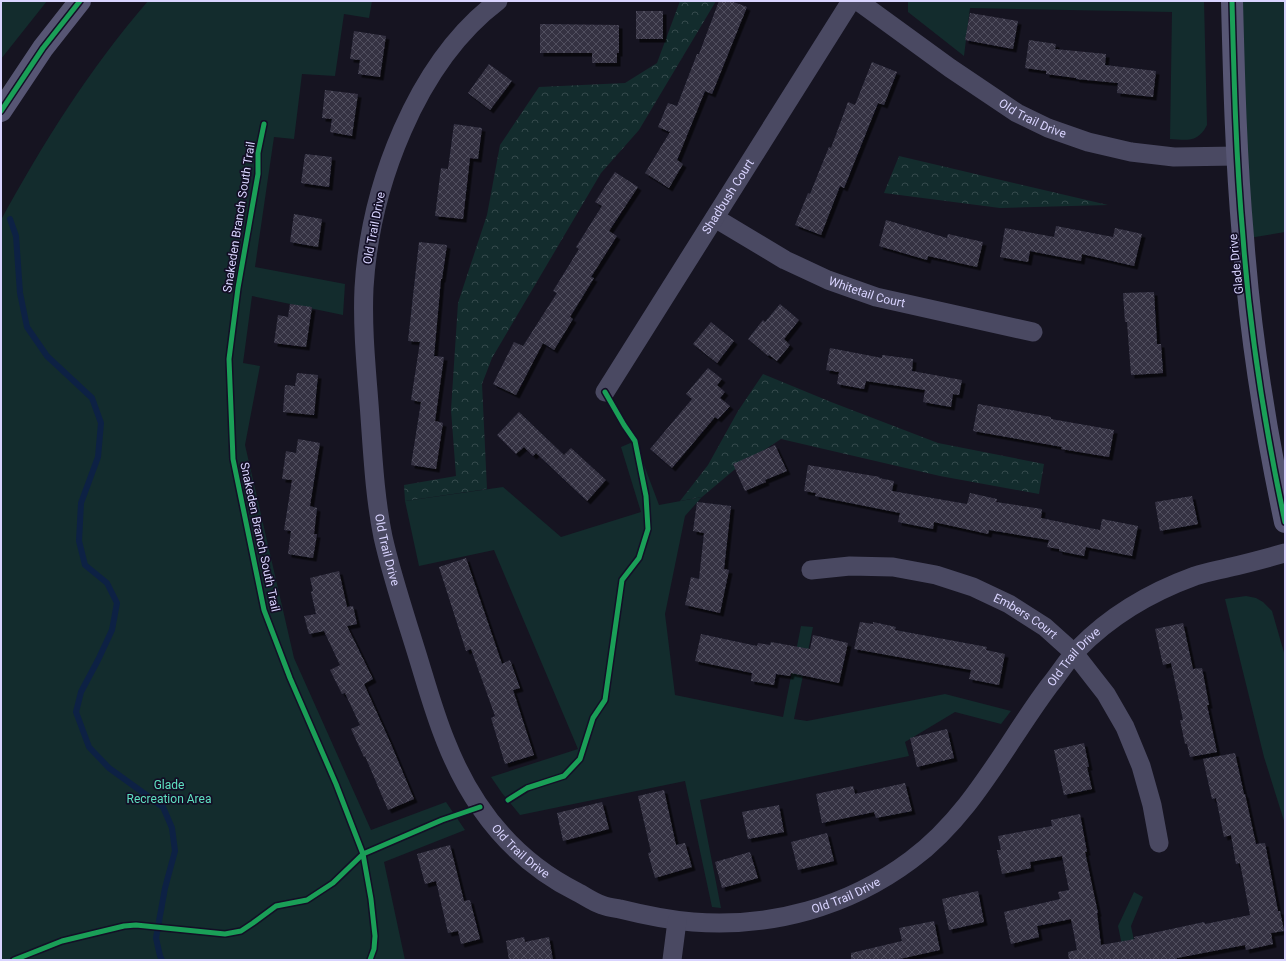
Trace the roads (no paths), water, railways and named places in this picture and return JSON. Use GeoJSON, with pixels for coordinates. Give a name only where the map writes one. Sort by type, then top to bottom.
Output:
{"type":"FeatureCollection","features":[{"type":"Feature","properties":{"kind":"street"},"geometry":{"type":"LineString","coordinates":[[1,111],[43,48],[80,1]]}},
{"type":"Feature","properties":{"kind":"street","name":"Old Trail Drive"},"geometry":{"type":"LineString","coordinates":[[498,1],[462,33],[436,68],[412,109],[393,153],[378,198],[369,243],[364,289],[364,330],[375,484],[382,534],[395,584],[434,709],[447,745],[466,784],[493,827],[532,865],[558,883],[600,904],[642,915],[677,921],[719,924],[765,921],[808,911],[838,901],[883,879],[914,858],[948,828],[973,797],[1042,696],[1074,653],[1098,631],[1129,608],[1163,589],[1199,575],[1285,553]]}},
{"type":"Feature","properties":{"kind":"street","name":"Shadbush Court"},"geometry":{"type":"LineString","coordinates":[[605,392],[851,1]]}},
{"type":"Feature","properties":{"kind":"street","name":"Old Trail Drive"},"geometry":{"type":"LineString","coordinates":[[858,1],[950,68],[1016,113],[1048,128],[1088,142],[1130,152],[1174,157],[1237,156]]}},
{"type":"Feature","properties":{"kind":"street","name":"Glade Drive"},"geometry":{"type":"LineString","coordinates":[[1232,1],[1237,156],[1243,239],[1255,350],[1272,460],[1285,522]]}},
{"type":"Feature","properties":{"kind":"street","name":"Whitetail Court"},"geometry":{"type":"LineString","coordinates":[[715,218],[785,260],[828,280],[876,297],[1033,332]]}},
{"type":"Feature","properties":{"kind":"street","name":"Embers Court"},"geometry":{"type":"LineString","coordinates":[[810,570],[850,566],[893,567],[936,575],[973,587],[1009,604],[1045,627],[1074,653],[1106,694],[1125,727],[1141,766],[1152,805],[1158,843]]}},
{"type":"Feature","properties":{"kind":"street"},"geometry":{"type":"LineString","coordinates":[[672,960],[677,921]]}},
{"type":"Feature","properties":{"kind":"waterway"},"geometry":{"type":"LineString","coordinates":[[10,219],[16,236],[20,293],[27,327],[47,356],[92,398],[101,423],[98,457],[81,503],[79,541],[85,565],[107,583],[117,603],[112,630],[81,692],[76,712],[89,747],[109,768],[163,807],[172,828],[175,851],[165,888],[156,938],[162,960]]}},
{"type":"Feature","properties":{"kind":"park label","name":"Glade Recreation Area"},"geometry":{"type":"Point","coordinates":[169,792]}}]}
